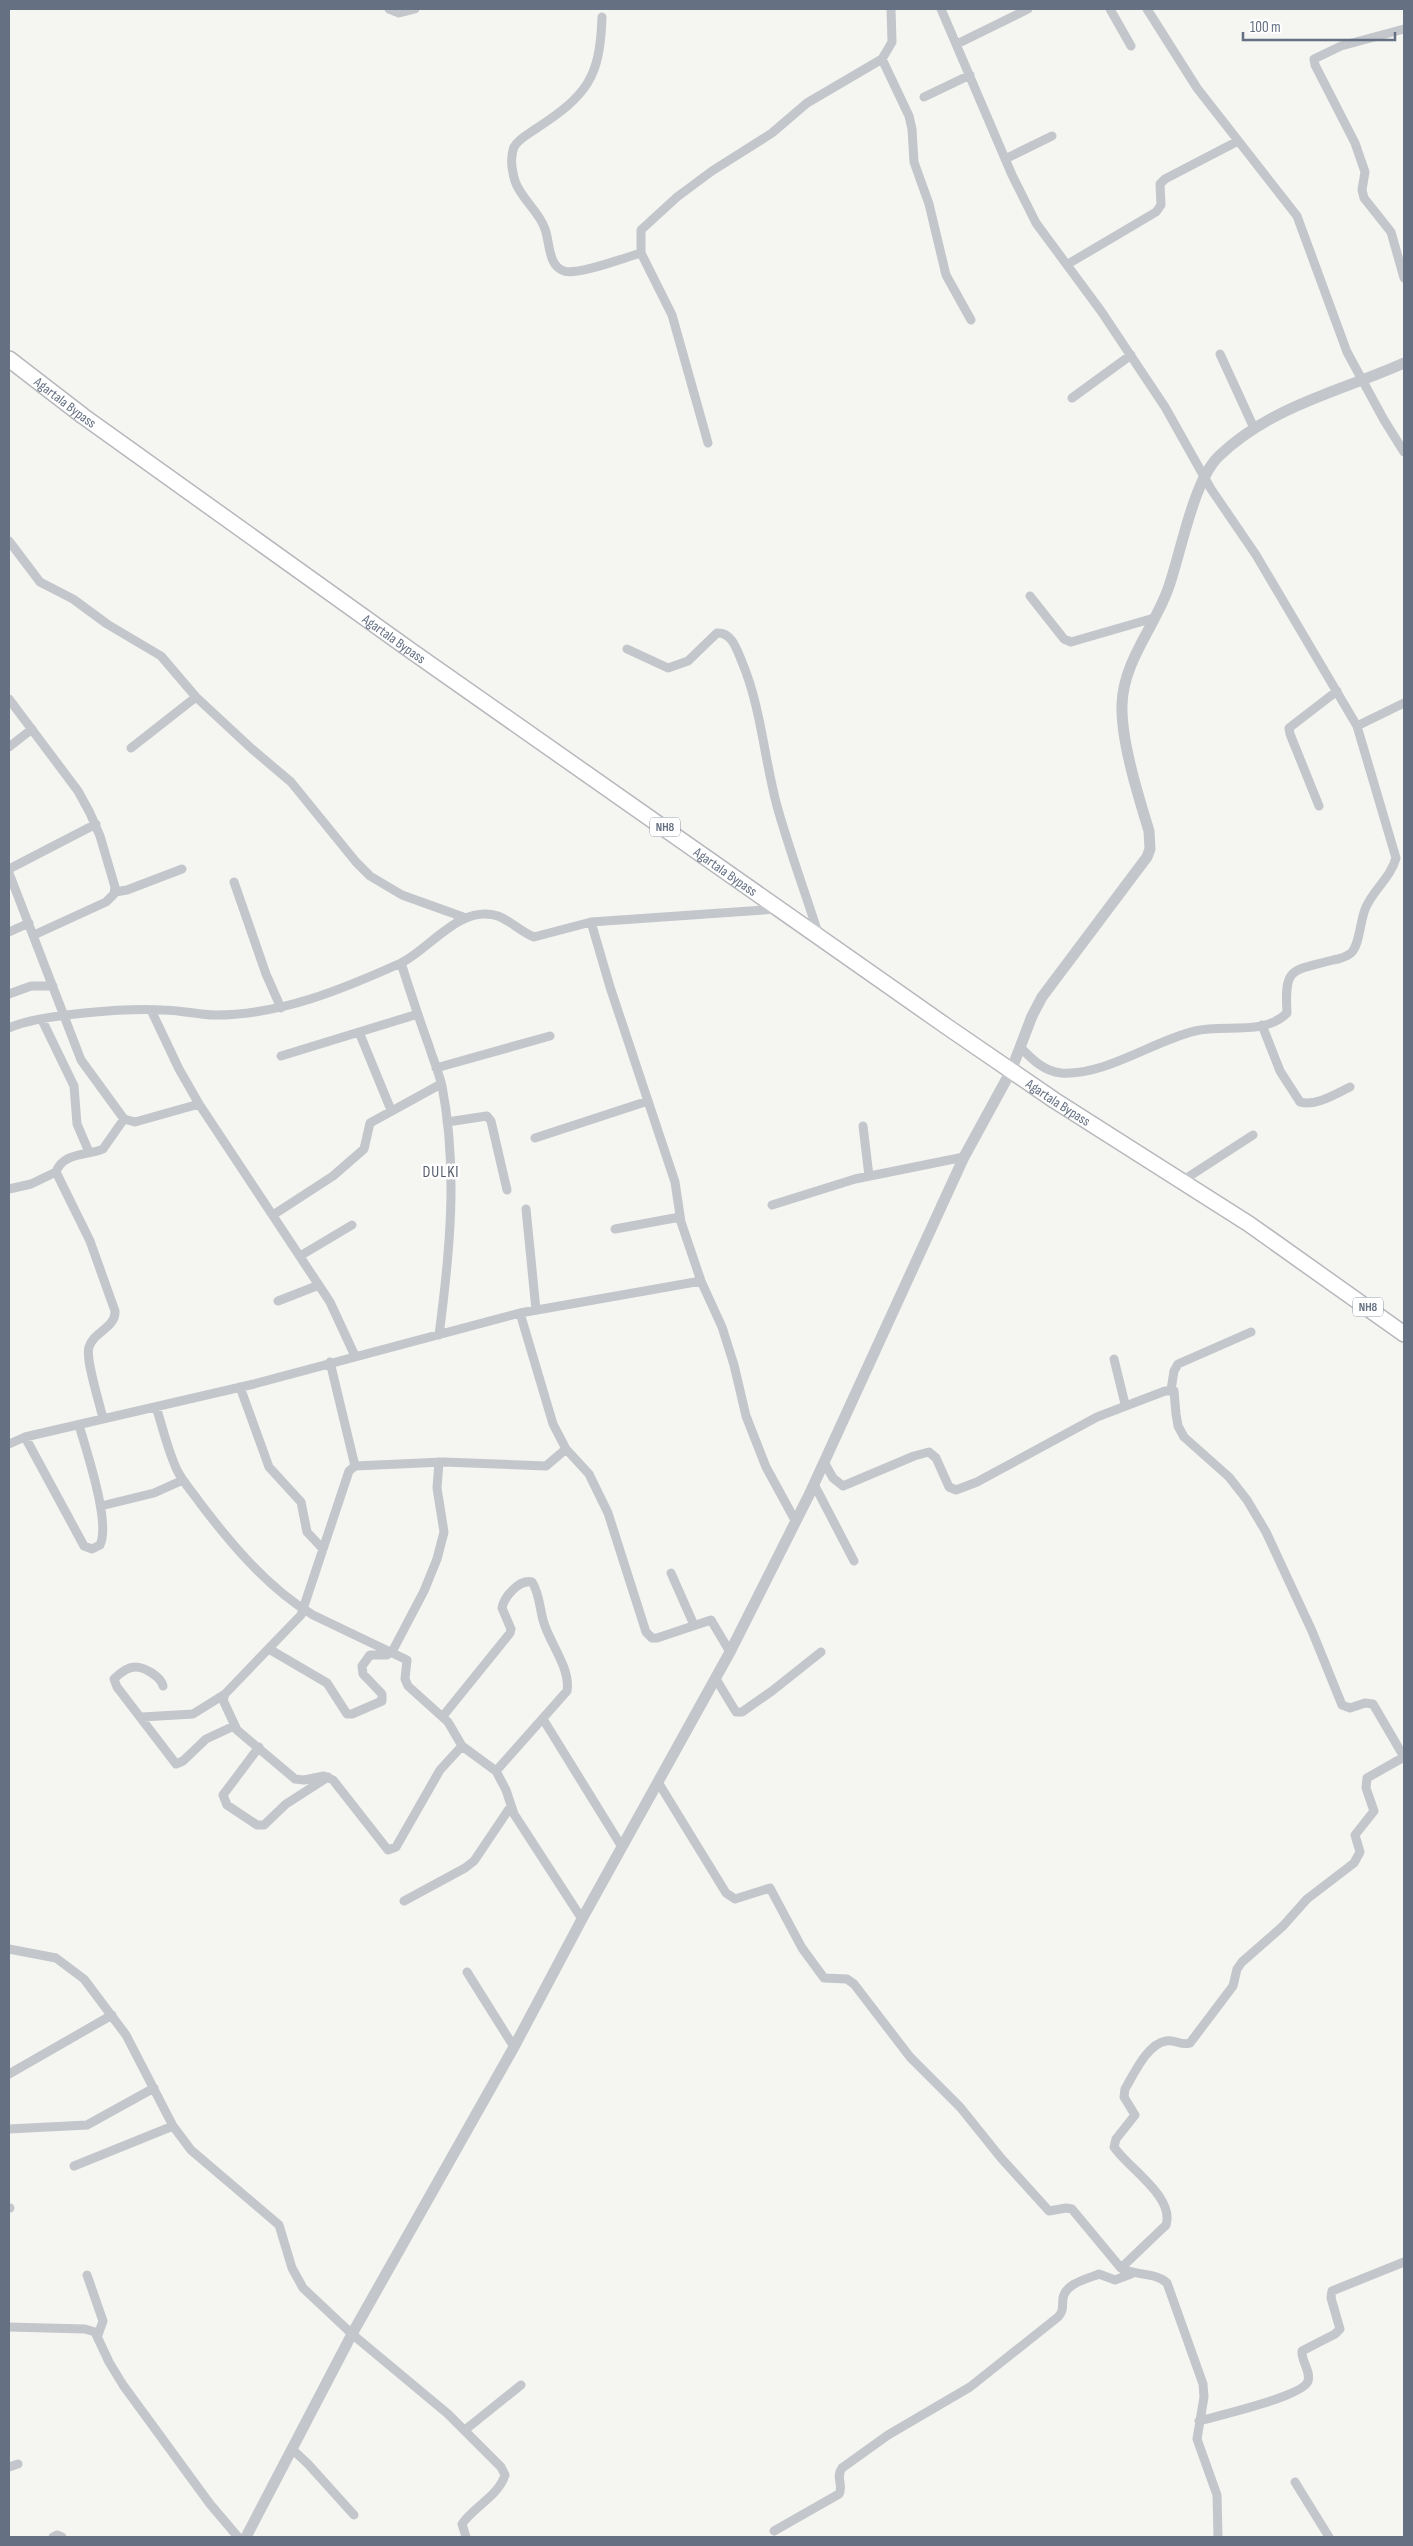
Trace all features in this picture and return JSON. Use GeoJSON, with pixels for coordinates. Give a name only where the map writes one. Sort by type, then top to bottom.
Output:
{"type":"FeatureCollection","features":[{"type":"Feature","properties":{"kind":"highway","name":"Agartala Bypass"},"geometry":{"type":"LineString","coordinates":[[9,359],[83,416],[403,645],[1011,1071],[1182,1181],[1331,1281],[1404,1334]]}},
{"type":"Feature","properties":{"kind":"street"},"geometry":{"type":"LineString","coordinates":[[389,9],[399,13],[415,9]]}},
{"type":"Feature","properties":{"kind":"street"},"geometry":{"type":"LineString","coordinates":[[708,443],[672,315],[641,253],[641,230],[677,197],[712,171],[760,142],[807,103],[872,67],[882,59],[892,42],[892,9]]}},
{"type":"Feature","properties":{"kind":"street"},"geometry":{"type":"LineString","coordinates":[[941,9],[1005,158],[1036,223],[1068,264],[1165,407],[1204,476],[1256,554],[1357,726],[1396,858],[1394,867],[1366,906],[1359,926],[1356,946],[1350,954],[1294,972],[1288,979],[1286,986],[1287,1013],[1282,1018],[1262,1025],[1196,1030],[1108,1063],[1076,1072],[1052,1072],[1039,1065],[1020,1047]]}},
{"type":"Feature","properties":{"kind":"street"},"geometry":{"type":"LineString","coordinates":[[957,44],[1028,9]]}},
{"type":"Feature","properties":{"kind":"street"},"geometry":{"type":"LineString","coordinates":[[1110,9],[1131,46]]}},
{"type":"Feature","properties":{"kind":"street"},"geometry":{"type":"LineString","coordinates":[[1147,9],[1197,88],[1297,216],[1337,331],[1384,420],[1404,452]]}},
{"type":"Feature","properties":{"kind":"street"},"geometry":{"type":"LineString","coordinates":[[602,17],[600,50],[588,82],[576,98],[557,115],[515,145],[512,153],[514,173],[518,187],[541,220],[553,263],[560,270],[568,272],[590,268],[641,253]]}},
{"type":"Feature","properties":{"kind":"street"},"geometry":{"type":"LineString","coordinates":[[1404,29],[1341,46],[1314,59],[1315,65],[1358,150],[1366,172],[1362,190],[1364,198],[1391,232],[1404,278]]}},
{"type":"Feature","properties":{"kind":"street"},"geometry":{"type":"LineString","coordinates":[[882,59],[909,116],[915,168],[929,204],[946,276],[971,320]]}},
{"type":"Feature","properties":{"kind":"street"},"geometry":{"type":"LineString","coordinates":[[924,97],[970,75]]}},
{"type":"Feature","properties":{"kind":"street"},"geometry":{"type":"LineString","coordinates":[[1005,158],[1052,136]]}},
{"type":"Feature","properties":{"kind":"street"},"geometry":{"type":"LineString","coordinates":[[1068,264],[1156,212],[1161,205],[1160,184],[1165,179],[1238,141]]}},
{"type":"Feature","properties":{"kind":"street"},"geometry":{"type":"LineString","coordinates":[[1220,354],[1254,428]]}},
{"type":"Feature","properties":{"kind":"street"},"geometry":{"type":"LineString","coordinates":[[1072,398],[1131,355]]}},
{"type":"Feature","properties":{"kind":"street"},"geometry":{"type":"LineString","coordinates":[[246,2537],[352,2334],[514,2047],[582,1919],[730,1652],[814,1484],[964,1157],[1011,1071],[1042,997],[1124,889],[1150,849],[1149,830],[1124,731],[1122,702],[1125,682],[1133,660],[1167,590],[1204,476],[1218,457],[1254,428],[1288,408],[1363,381],[1404,362]]}},
{"type":"Feature","properties":{"kind":"street"},"geometry":{"type":"LineString","coordinates":[[9,541],[35,578],[73,599],[107,624],[161,656],[196,696],[252,749],[291,782],[356,862],[370,876],[402,894],[466,918]]}},
{"type":"Feature","properties":{"kind":"street"},"geometry":{"type":"LineString","coordinates":[[1030,596],[1064,639],[1071,642],[1154,618]]}},
{"type":"Feature","properties":{"kind":"street"},"geometry":{"type":"LineString","coordinates":[[627,649],[668,668],[688,662],[717,633],[724,632],[729,636],[742,663],[757,714],[777,804],[819,936]]}},
{"type":"Feature","properties":{"kind":"street"},"geometry":{"type":"LineString","coordinates":[[1319,806],[1289,728],[1337,691]]}},
{"type":"Feature","properties":{"kind":"street"},"geometry":{"type":"LineString","coordinates":[[131,748],[196,696]]}},
{"type":"Feature","properties":{"kind":"street"},"geometry":{"type":"LineString","coordinates":[[9,699],[78,791],[96,824],[115,892]]}},
{"type":"Feature","properties":{"kind":"street"},"geometry":{"type":"LineString","coordinates":[[1357,726],[1404,703]]}},
{"type":"Feature","properties":{"kind":"street"},"geometry":{"type":"LineString","coordinates":[[9,747],[32,729]]}},
{"type":"Feature","properties":{"kind":"street"},"geometry":{"type":"LineString","coordinates":[[9,869],[96,824]]}},
{"type":"Feature","properties":{"kind":"street"},"geometry":{"type":"LineString","coordinates":[[34,935],[106,902],[115,892],[127,890],[182,869]]}},
{"type":"Feature","properties":{"kind":"street"},"geometry":{"type":"LineString","coordinates":[[9,873],[81,1060],[124,1119],[135,1122],[199,1104]]}},
{"type":"Feature","properties":{"kind":"street"},"geometry":{"type":"LineString","coordinates":[[234,882],[280,1008]]}},
{"type":"Feature","properties":{"kind":"street"},"geometry":{"type":"LineString","coordinates":[[9,1028],[64,1016],[151,1010],[215,1015],[280,1008],[310,1000],[401,963],[411,958],[451,926],[466,918],[482,914],[495,915],[534,937],[591,922],[780,909]]}},
{"type":"Feature","properties":{"kind":"street"},"geometry":{"type":"LineString","coordinates":[[591,922],[610,987],[675,1182],[680,1217],[701,1281],[722,1327],[734,1365],[746,1416],[763,1459],[796,1522]]}},
{"type":"Feature","properties":{"kind":"street"},"geometry":{"type":"LineString","coordinates":[[9,932],[29,923]]}},
{"type":"Feature","properties":{"kind":"street"},"geometry":{"type":"LineString","coordinates":[[401,963],[441,1084],[448,1122],[451,1167],[451,1219],[448,1265],[439,1335]]}},
{"type":"Feature","properties":{"kind":"street"},"geometry":{"type":"LineString","coordinates":[[9,994],[31,986],[53,986]]}},
{"type":"Feature","properties":{"kind":"street"},"geometry":{"type":"LineString","coordinates":[[151,1010],[179,1069],[199,1104],[330,1302],[355,1356]]}},
{"type":"Feature","properties":{"kind":"street"},"geometry":{"type":"LineString","coordinates":[[282,1056],[418,1014]]}},
{"type":"Feature","properties":{"kind":"street"},"geometry":{"type":"LineString","coordinates":[[42,1020],[74,1086],[77,1124],[89,1152]]}},
{"type":"Feature","properties":{"kind":"street"},"geometry":{"type":"LineString","coordinates":[[1262,1025],[1280,1071],[1300,1102],[1306,1104],[1315,1102],[1350,1087]]}},
{"type":"Feature","properties":{"kind":"street"},"geometry":{"type":"LineString","coordinates":[[359,1032],[391,1110]]}},
{"type":"Feature","properties":{"kind":"street"},"geometry":{"type":"LineString","coordinates":[[436,1068],[550,1036]]}},
{"type":"Feature","properties":{"kind":"street"},"geometry":{"type":"LineString","coordinates":[[272,1215],[333,1176],[364,1149],[370,1123],[441,1084]]}},
{"type":"Feature","properties":{"kind":"street"},"geometry":{"type":"LineString","coordinates":[[535,1138],[648,1101]]}},
{"type":"Feature","properties":{"kind":"street"},"geometry":{"type":"LineString","coordinates":[[448,1122],[487,1116],[491,1121],[507,1190]]}},
{"type":"Feature","properties":{"kind":"street"},"geometry":{"type":"LineString","coordinates":[[9,1189],[32,1184],[56,1172],[72,1156],[103,1149],[124,1119]]}},
{"type":"Feature","properties":{"kind":"street"},"geometry":{"type":"LineString","coordinates":[[863,1126],[869,1176]]}},
{"type":"Feature","properties":{"kind":"street"},"geometry":{"type":"LineString","coordinates":[[1182,1181],[1253,1135]]}},
{"type":"Feature","properties":{"kind":"street"},"geometry":{"type":"LineString","coordinates":[[772,1205],[869,1176],[964,1157]]}},
{"type":"Feature","properties":{"kind":"street"},"geometry":{"type":"LineString","coordinates":[[56,1172],[90,1241],[115,1311],[112,1322],[93,1338],[88,1350],[103,1419]]}},
{"type":"Feature","properties":{"kind":"street"},"geometry":{"type":"LineString","coordinates":[[526,1209],[536,1310]]}},
{"type":"Feature","properties":{"kind":"street"},"geometry":{"type":"LineString","coordinates":[[615,1229],[680,1217]]}},
{"type":"Feature","properties":{"kind":"street"},"geometry":{"type":"LineString","coordinates":[[300,1256],[352,1225]]}},
{"type":"Feature","properties":{"kind":"street"},"geometry":{"type":"LineString","coordinates":[[9,1444],[25,1437],[240,1387],[520,1313],[701,1281]]}},
{"type":"Feature","properties":{"kind":"street"},"geometry":{"type":"LineString","coordinates":[[278,1301],[319,1285]]}},
{"type":"Feature","properties":{"kind":"street"},"geometry":{"type":"LineString","coordinates":[[520,1313],[553,1424],[566,1449],[576,1457],[589,1474],[608,1513],[646,1632],[652,1638],[657,1638],[711,1620],[730,1652]]}},
{"type":"Feature","properties":{"kind":"street"},"geometry":{"type":"LineString","coordinates":[[1171,1390],[1174,1370],[1178,1364],[1251,1332]]}},
{"type":"Feature","properties":{"kind":"street"},"geometry":{"type":"LineString","coordinates":[[1114,1359],[1126,1404]]}},
{"type":"Feature","properties":{"kind":"street"},"geometry":{"type":"LineString","coordinates":[[330,1362],[355,1466]]}},
{"type":"Feature","properties":{"kind":"street"},"geometry":{"type":"LineString","coordinates":[[240,1387],[268,1467],[301,1502],[307,1532],[323,1548]]}},
{"type":"Feature","properties":{"kind":"street"},"geometry":{"type":"LineString","coordinates":[[824,1462],[833,1478],[843,1486],[914,1456],[929,1452],[936,1458],[949,1488],[956,1490],[977,1482],[1069,1431],[1126,1404],[1171,1390]]}},
{"type":"Feature","properties":{"kind":"street"},"geometry":{"type":"LineString","coordinates":[[1122,2268],[1166,2225],[1168,2218],[1163,2201],[1114,2147],[1116,2138],[1135,2115],[1124,2097],[1125,2089],[1155,2046],[1170,2040],[1181,2044],[1190,2043],[1234,1986],[1237,1969],[1242,1962],[1283,1926],[1307,1899],[1354,1863],[1360,1852],[1355,1835],[1374,1811],[1366,1788],[1366,1778],[1404,1757],[1373,1704],[1368,1702],[1350,1708],[1342,1704],[1326,1670],[1312,1631],[1266,1532],[1248,1500],[1229,1477],[1184,1437],[1176,1414],[1176,1395],[1171,1390]]}},
{"type":"Feature","properties":{"kind":"street"},"geometry":{"type":"LineString","coordinates":[[156,1407],[174,1462],[183,1480],[227,1537],[266,1578],[304,1609],[407,1660],[405,1679],[408,1686],[443,1716],[457,1735],[462,1746],[496,1772],[514,1814],[582,1919]]}},
{"type":"Feature","properties":{"kind":"street"},"geometry":{"type":"LineString","coordinates":[[25,1437],[84,1546],[88,1549],[96,1548],[103,1539],[101,1506],[79,1425]]}},
{"type":"Feature","properties":{"kind":"street"},"geometry":{"type":"LineString","coordinates":[[142,1717],[193,1714],[226,1694],[297,1620],[304,1609],[349,1471],[355,1466],[439,1462],[546,1466],[566,1449]]}},
{"type":"Feature","properties":{"kind":"street"},"geometry":{"type":"LineString","coordinates":[[269,1649],[321,1678],[331,1689],[344,1711],[352,1714],[379,1704],[383,1698],[380,1691],[361,1670],[366,1658],[374,1654],[387,1655],[392,1652],[424,1592],[437,1559],[444,1532],[437,1488],[439,1462]]}},
{"type":"Feature","properties":{"kind":"street"},"geometry":{"type":"LineString","coordinates":[[101,1506],[154,1493],[183,1480]]}},
{"type":"Feature","properties":{"kind":"street"},"geometry":{"type":"LineString","coordinates":[[814,1484],[854,1561]]}},
{"type":"Feature","properties":{"kind":"street"},"geometry":{"type":"LineString","coordinates":[[671,1573],[694,1625]]}},
{"type":"Feature","properties":{"kind":"street"},"geometry":{"type":"LineString","coordinates":[[443,1716],[510,1633],[502,1608],[503,1602],[514,1590],[528,1581],[534,1585],[547,1633],[568,1684],[567,1691],[496,1772]]}},
{"type":"Feature","properties":{"kind":"street"},"geometry":{"type":"LineString","coordinates":[[716,1679],[730,1706],[736,1712],[742,1712],[821,1652]]}},
{"type":"Feature","properties":{"kind":"street"},"geometry":{"type":"LineString","coordinates":[[163,1686],[158,1677],[135,1667],[114,1679],[116,1687],[142,1717],[176,1764],[183,1761],[206,1738],[234,1726]]}},
{"type":"Feature","properties":{"kind":"street"},"geometry":{"type":"LineString","coordinates":[[226,1694],[224,1703],[234,1726],[295,1779],[304,1780],[328,1777],[338,1786],[388,1850],[396,1847],[440,1770],[462,1746]]}},
{"type":"Feature","properties":{"kind":"street"},"geometry":{"type":"LineString","coordinates":[[543,1720],[622,1847]]}},
{"type":"Feature","properties":{"kind":"street"},"geometry":{"type":"LineString","coordinates":[[259,1747],[223,1795],[227,1805],[257,1826],[264,1825],[286,1804],[328,1777]]}},
{"type":"Feature","properties":{"kind":"street"},"geometry":{"type":"LineString","coordinates":[[658,1782],[726,1894],[735,1899],[770,1888],[802,1948],[824,1978],[847,1979],[854,1984],[910,2057],[960,2107],[1031,2194],[1049,2210],[1066,2208],[1072,2210],[1122,2268],[1131,2274],[1158,2277],[1167,2283],[1177,2306],[1203,2384],[1204,2397],[1197,2433],[1199,2447],[1217,2495],[1218,2537]]}},
{"type":"Feature","properties":{"kind":"street"},"geometry":{"type":"LineString","coordinates":[[404,1901],[465,1868],[481,1853],[511,1806]]}},
{"type":"Feature","properties":{"kind":"street"},"geometry":{"type":"LineString","coordinates":[[9,1949],[56,1958],[84,1979],[126,2035],[174,2126],[191,2150],[279,2225],[296,2277],[303,2288],[352,2334],[416,2385],[486,2450],[505,2475],[502,2484],[462,2524],[466,2537]]}},
{"type":"Feature","properties":{"kind":"street"},"geometry":{"type":"LineString","coordinates":[[467,1972],[514,2047]]}},
{"type":"Feature","properties":{"kind":"street"},"geometry":{"type":"LineString","coordinates":[[9,2074],[112,2015]]}},
{"type":"Feature","properties":{"kind":"street"},"geometry":{"type":"LineString","coordinates":[[9,2129],[87,2125],[154,2088]]}},
{"type":"Feature","properties":{"kind":"street"},"geometry":{"type":"LineString","coordinates":[[74,2166],[174,2126]]}},
{"type":"Feature","properties":{"kind":"street"},"geometry":{"type":"LineString","coordinates":[[1199,2421],[1268,2402],[1304,2387],[1309,2379],[1302,2351],[1336,2334],[1340,2329],[1331,2298],[1332,2291],[1404,2262]]}},
{"type":"Feature","properties":{"kind":"street"},"geometry":{"type":"LineString","coordinates":[[774,2531],[839,2494],[841,2490],[838,2475],[842,2468],[888,2435],[970,2388],[1058,2317],[1063,2308],[1064,2296],[1070,2286],[1099,2274],[1116,2280],[1131,2274]]}},
{"type":"Feature","properties":{"kind":"street"},"geometry":{"type":"LineString","coordinates":[[87,2275],[103,2322],[98,2335]]}},
{"type":"Feature","properties":{"kind":"street"},"geometry":{"type":"LineString","coordinates":[[9,2327],[85,2329],[98,2335],[109,2362],[123,2385],[210,2504],[238,2537]]}},
{"type":"Feature","properties":{"kind":"street"},"geometry":{"type":"LineString","coordinates":[[466,2430],[520,2385]]}},
{"type":"Feature","properties":{"kind":"street"},"geometry":{"type":"LineString","coordinates":[[292,2449],[354,2515]]}},
{"type":"Feature","properties":{"kind":"street"},"geometry":{"type":"LineString","coordinates":[[1295,2482],[1329,2537]]}},
{"type":"Feature","properties":{"kind":"street"},"geometry":{"type":"LineString","coordinates":[[52,2537],[57,2535],[62,2537]]}},
{"type":"Feature","properties":{"kind":"district","name":"DULKI"},"geometry":{"type":"Point","coordinates":[441,1172]}}]}
